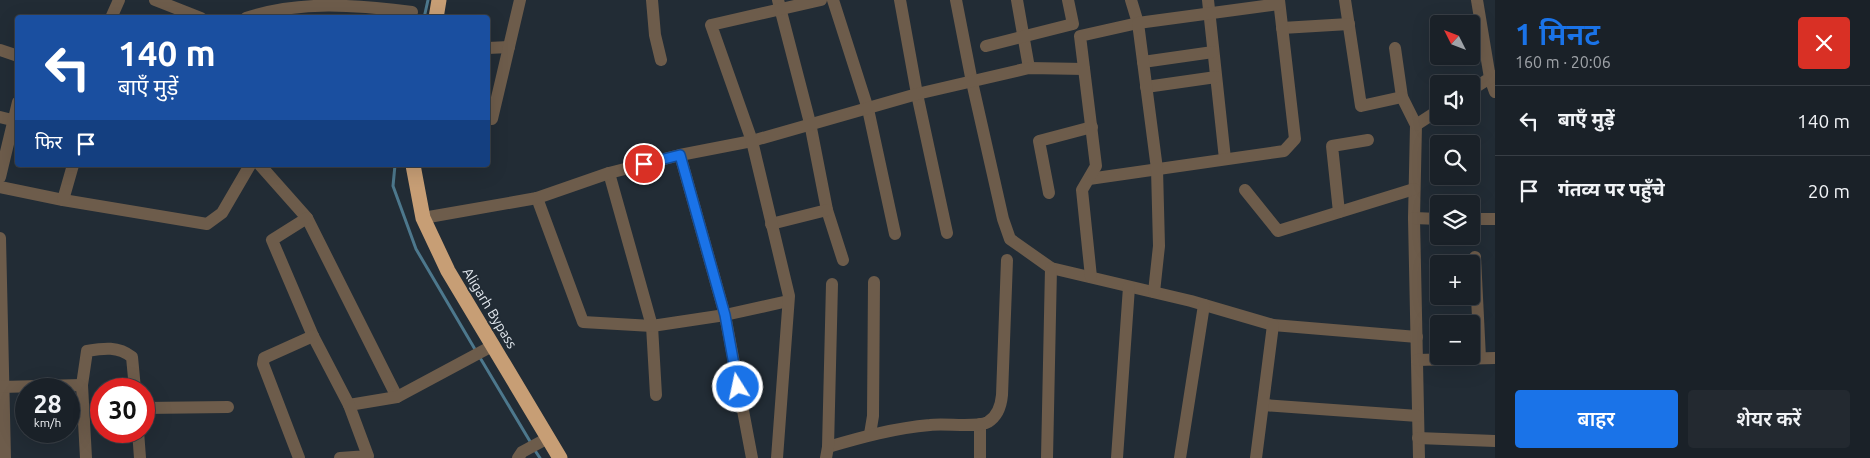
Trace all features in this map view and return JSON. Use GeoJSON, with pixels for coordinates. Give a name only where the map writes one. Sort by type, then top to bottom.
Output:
{"type":"FeatureCollection","features":[{"type":"Feature","properties":{"kind":"highway"},"geometry":{"type":"LineString","coordinates":[[436,15],[439,0]]}},
{"type":"Feature","properties":{"kind":"highway","name":"Aligarh Bypass"},"geometry":{"type":"LineString","coordinates":[[413,167],[423,218],[448,271],[490,347],[546,439],[560,458]]}},
{"type":"Feature","properties":{"kind":"street"},"geometry":{"type":"LineString","coordinates":[[113,15],[119,0]]}},
{"type":"Feature","properties":{"kind":"street"},"geometry":{"type":"LineString","coordinates":[[155,0],[193,15]]}},
{"type":"Feature","properties":{"kind":"street"},"geometry":{"type":"LineString","coordinates":[[492,119],[520,0]]}},
{"type":"Feature","properties":{"kind":"street"},"geometry":{"type":"LineString","coordinates":[[652,0],[655,35],[661,60]]}},
{"type":"Feature","properties":{"kind":"street"},"geometry":{"type":"LineString","coordinates":[[777,458],[788,301],[752,141],[711,25],[779,5],[821,0]]}},
{"type":"Feature","properties":{"kind":"street"},"geometry":{"type":"LineString","coordinates":[[832,0],[868,109],[895,234]]}},
{"type":"Feature","properties":{"kind":"street"},"geometry":{"type":"LineString","coordinates":[[900,0],[917,94],[947,233]]}},
{"type":"Feature","properties":{"kind":"street"},"geometry":{"type":"LineString","coordinates":[[956,0],[972,82],[1003,219],[1010,239],[1051,268],[1154,292],[1273,325],[1417,337]]}},
{"type":"Feature","properties":{"kind":"street"},"geometry":{"type":"LineString","coordinates":[[1017,0],[1029,68]]}},
{"type":"Feature","properties":{"kind":"street"},"geometry":{"type":"LineString","coordinates":[[1068,0],[1073,24],[1080,36],[1096,166],[1104,177]]}},
{"type":"Feature","properties":{"kind":"street"},"geometry":{"type":"LineString","coordinates":[[1131,0],[1138,23],[1158,169],[1159,246],[1154,292]]}},
{"type":"Feature","properties":{"kind":"street"},"geometry":{"type":"LineString","coordinates":[[1208,0],[1225,160]]}},
{"type":"Feature","properties":{"kind":"street"},"geometry":{"type":"LineString","coordinates":[[1345,0],[1361,106],[1402,97]]}},
{"type":"Feature","properties":{"kind":"street"},"geometry":{"type":"LineString","coordinates":[[1477,0],[1495,92]]}},
{"type":"Feature","properties":{"kind":"street"},"geometry":{"type":"LineString","coordinates":[[340,15],[341,2]]}},
{"type":"Feature","properties":{"kind":"street"},"geometry":{"type":"LineString","coordinates":[[253,15],[267,9],[341,2],[412,10]]}},
{"type":"Feature","properties":{"kind":"street"},"geometry":{"type":"LineString","coordinates":[[1080,36],[1138,23],[1279,2],[1295,139],[1284,151],[1089,179]]}},
{"type":"Feature","properties":{"kind":"street"},"geometry":{"type":"LineString","coordinates":[[779,5],[810,123],[827,210],[843,260]]}},
{"type":"Feature","properties":{"kind":"street"},"geometry":{"type":"LineString","coordinates":[[986,46],[1073,24]]}},
{"type":"Feature","properties":{"kind":"street"},"geometry":{"type":"LineString","coordinates":[[1282,28],[1348,24]]}},
{"type":"Feature","properties":{"kind":"street"},"geometry":{"type":"LineString","coordinates":[[490,48],[509,47]]}},
{"type":"Feature","properties":{"kind":"street"},"geometry":{"type":"LineString","coordinates":[[1395,48],[1402,97],[1416,125],[1414,218],[1419,458]]}},
{"type":"Feature","properties":{"kind":"street"},"geometry":{"type":"LineString","coordinates":[[0,50],[15,55]]}},
{"type":"Feature","properties":{"kind":"street"},"geometry":{"type":"LineString","coordinates":[[1143,62],[1213,52]]}},
{"type":"Feature","properties":{"kind":"street"},"geometry":{"type":"LineString","coordinates":[[423,218],[537,198],[609,173],[680,155],[752,141],[917,94],[1029,68],[1084,69]]}},
{"type":"Feature","properties":{"kind":"street"},"geometry":{"type":"LineString","coordinates":[[1146,87],[1216,77]]}},
{"type":"Feature","properties":{"kind":"street"},"geometry":{"type":"LineString","coordinates":[[1480,85],[1493,77]]}},
{"type":"Feature","properties":{"kind":"street"},"geometry":{"type":"LineString","coordinates":[[0,177],[6,118],[15,106]]}},
{"type":"Feature","properties":{"kind":"street"},"geometry":{"type":"LineString","coordinates":[[1416,125],[1430,116]]}},
{"type":"Feature","properties":{"kind":"street"},"geometry":{"type":"LineString","coordinates":[[1049,193],[1039,141],[1092,127]]}},
{"type":"Feature","properties":{"kind":"street"},"geometry":{"type":"LineString","coordinates":[[1339,212],[1332,146],[1368,140]]}},
{"type":"Feature","properties":{"kind":"street"},"geometry":{"type":"LineString","coordinates":[[680,155],[725,315],[752,458]]}},
{"type":"Feature","properties":{"kind":"street"},"geometry":{"type":"LineString","coordinates":[[1091,277],[1082,190],[1096,166]]}},
{"type":"Feature","properties":{"kind":"street"},"geometry":{"type":"LineString","coordinates":[[63,200],[72,167]]}},
{"type":"Feature","properties":{"kind":"street"},"geometry":{"type":"LineString","coordinates":[[0,187],[63,200],[207,224],[222,213],[249,167]]}},
{"type":"Feature","properties":{"kind":"street"},"geometry":{"type":"LineString","coordinates":[[262,167],[307,218],[397,397]]}},
{"type":"Feature","properties":{"kind":"street"},"geometry":{"type":"LineString","coordinates":[[609,173],[652,326],[656,395]]}},
{"type":"Feature","properties":{"kind":"street"},"geometry":{"type":"LineString","coordinates":[[1245,190],[1278,231],[1414,189]]}},
{"type":"Feature","properties":{"kind":"street"},"geometry":{"type":"LineString","coordinates":[[537,198],[583,322],[652,326],[725,315],[788,301]]}},
{"type":"Feature","properties":{"kind":"street"},"geometry":{"type":"LineString","coordinates":[[771,224],[827,210]]}},
{"type":"Feature","properties":{"kind":"street"},"geometry":{"type":"LineString","coordinates":[[307,218],[272,240],[313,336],[349,406],[368,456],[340,458]]}},
{"type":"Feature","properties":{"kind":"street"},"geometry":{"type":"LineString","coordinates":[[1414,218],[1430,219]]}},
{"type":"Feature","properties":{"kind":"street"},"geometry":{"type":"LineString","coordinates":[[1480,219],[1495,220]]}},
{"type":"Feature","properties":{"kind":"street"},"geometry":{"type":"LineString","coordinates":[[0,238],[2,387],[6,458]]}},
{"type":"Feature","properties":{"kind":"street"},"geometry":{"type":"LineString","coordinates":[[832,284],[827,452],[870,434],[931,425],[980,424],[988,422],[996,415],[1002,401],[1007,260]]}},
{"type":"Feature","properties":{"kind":"street"},"geometry":{"type":"LineString","coordinates":[[1047,458],[1051,268]]}},
{"type":"Feature","properties":{"kind":"street"},"geometry":{"type":"LineString","coordinates":[[870,434],[873,416],[874,282]]}},
{"type":"Feature","properties":{"kind":"street"},"geometry":{"type":"LineString","coordinates":[[1117,458],[1129,287]]}},
{"type":"Feature","properties":{"kind":"street"},"geometry":{"type":"LineString","coordinates":[[1180,458],[1204,305]]}},
{"type":"Feature","properties":{"kind":"street"},"geometry":{"type":"LineString","coordinates":[[1256,458],[1273,325]]}},
{"type":"Feature","properties":{"kind":"street"},"geometry":{"type":"LineString","coordinates":[[298,458],[263,364],[264,358],[313,336]]}},
{"type":"Feature","properties":{"kind":"street"},"geometry":{"type":"LineString","coordinates":[[349,406],[397,397],[490,347]]}},
{"type":"Feature","properties":{"kind":"street"},"geometry":{"type":"LineString","coordinates":[[86,458],[82,385],[87,351],[107,348],[124,350],[132,357],[134,378]]}},
{"type":"Feature","properties":{"kind":"street"},"geometry":{"type":"LineString","coordinates":[[1480,358],[1495,358]]}},
{"type":"Feature","properties":{"kind":"street"},"geometry":{"type":"LineString","coordinates":[[1417,360],[1430,360]]}},
{"type":"Feature","properties":{"kind":"street"},"geometry":{"type":"LineString","coordinates":[[2,387],[82,385]]}},
{"type":"Feature","properties":{"kind":"street"},"geometry":{"type":"LineString","coordinates":[[1263,405],[1418,416]]}},
{"type":"Feature","properties":{"kind":"street"},"geometry":{"type":"LineString","coordinates":[[155,408],[228,407]]}},
{"type":"Feature","properties":{"kind":"street"},"geometry":{"type":"LineString","coordinates":[[980,424],[980,458]]}},
{"type":"Feature","properties":{"kind":"street"},"geometry":{"type":"LineString","coordinates":[[1418,438],[1495,441]]}},
{"type":"Feature","properties":{"kind":"street"},"geometry":{"type":"LineString","coordinates":[[518,458],[522,452],[546,439]]}},
{"type":"Feature","properties":{"kind":"street"},"geometry":{"type":"LineString","coordinates":[[139,443],[140,458]]}},
{"type":"Feature","properties":{"kind":"waterway"},"geometry":{"type":"LineString","coordinates":[[425,15],[428,0]]}},
{"type":"Feature","properties":{"kind":"waterway"},"geometry":{"type":"LineString","coordinates":[[395,167],[393,186],[416,249],[476,351]]}},
{"type":"Feature","properties":{"kind":"waterway"},"geometry":{"type":"LineString","coordinates":[[479,356],[531,443]]}},
{"type":"Feature","properties":{"kind":"waterway"},"geometry":{"type":"LineString","coordinates":[[534,449],[540,458]]}},
{"type":"Feature","properties":{"kind":"route"},"geometry":{"type":"LineString","coordinates":[[644,164],[680,155],[725,315],[738,387]]}}]}
